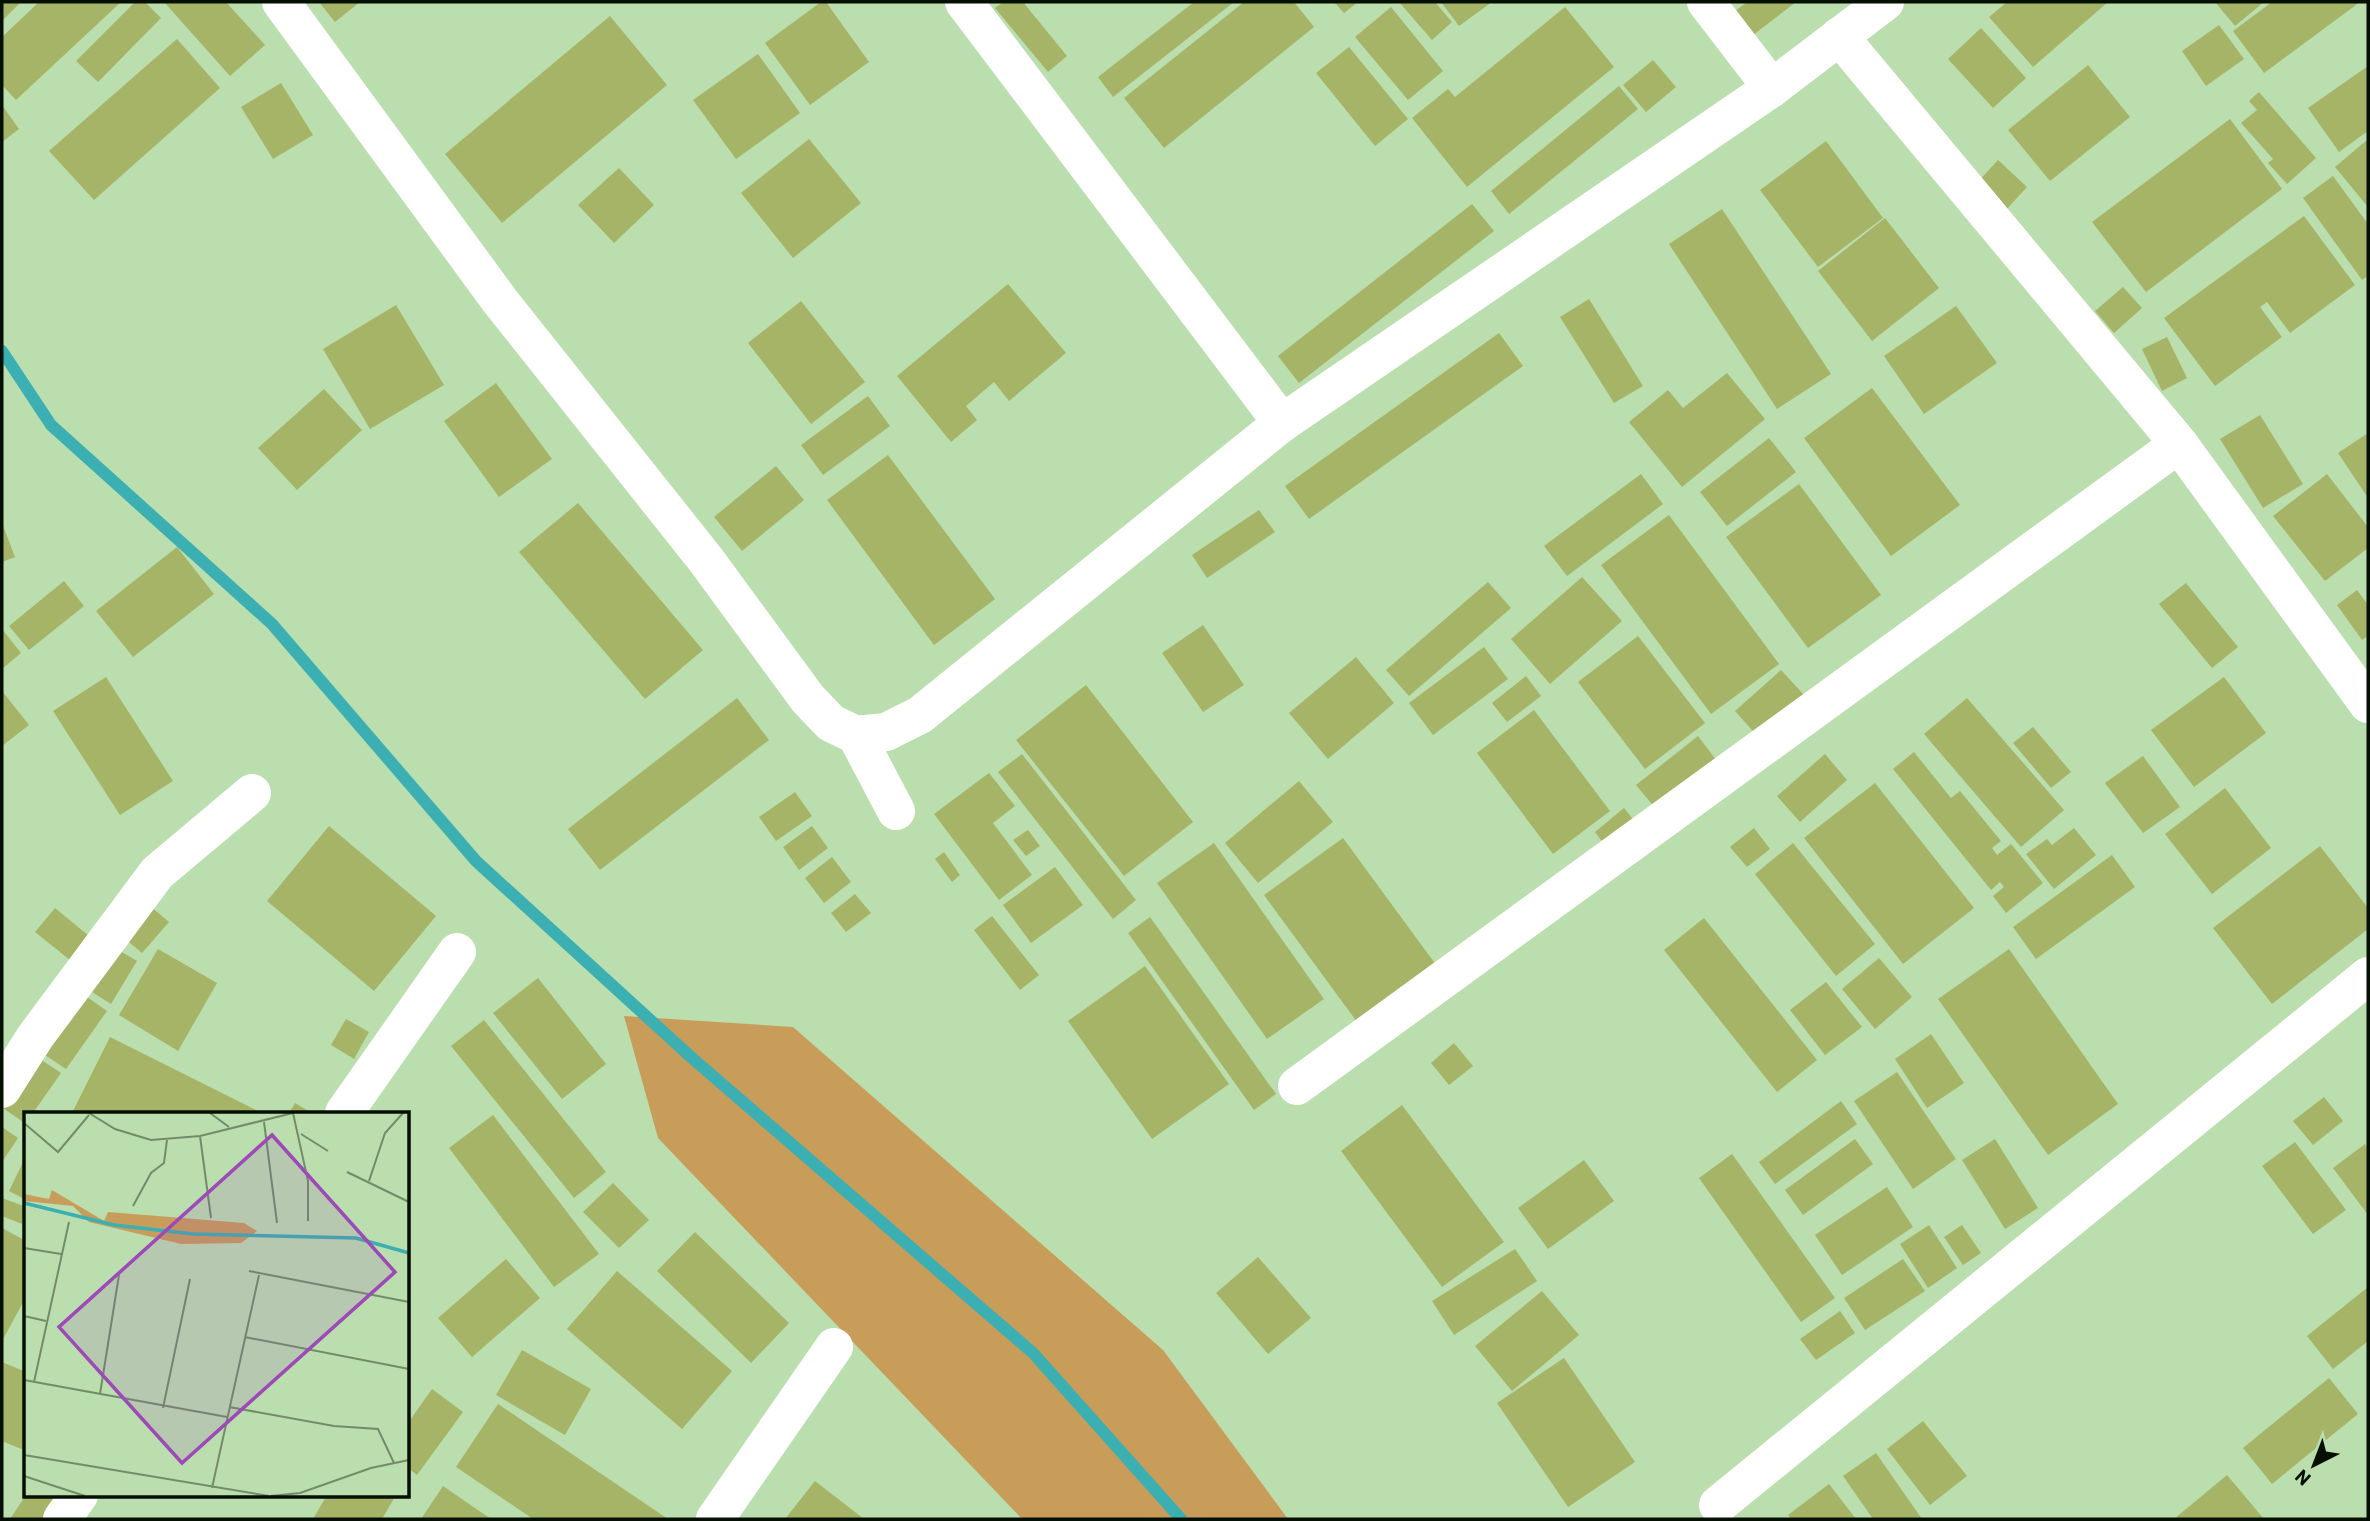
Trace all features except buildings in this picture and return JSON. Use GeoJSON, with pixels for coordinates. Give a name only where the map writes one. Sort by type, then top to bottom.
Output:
{"type":"FeatureCollection","features":[{"type":"Feature","properties":{"kind":"street"},"geometry":{"type":"LineString","coordinates":[[281,2],[500,301],[706,560],[808,699],[831,723],[856,735],[886,732],[920,715],[1282,423],[1772,88],[1885,2]]}},
{"type":"Feature","properties":{"kind":"street"},"geometry":{"type":"LineString","coordinates":[[964,2],[1282,423]]}},
{"type":"Feature","properties":{"kind":"street"},"geometry":{"type":"LineString","coordinates":[[1706,2],[1772,88]]}},
{"type":"Feature","properties":{"kind":"street"},"geometry":{"type":"LineString","coordinates":[[1839,36],[2179,444],[2333,652],[2368,704]]}},
{"type":"Feature","properties":{"kind":"street"},"geometry":{"type":"LineString","coordinates":[[1297,1087],[2179,444]]}},
{"type":"Feature","properties":{"kind":"street"},"geometry":{"type":"LineString","coordinates":[[856,735],[896,811]]}},
{"type":"Feature","properties":{"kind":"street"},"geometry":{"type":"LineString","coordinates":[[2,1089],[35,1037],[157,873],[252,793]]}},
{"type":"Feature","properties":{"kind":"street"},"geometry":{"type":"LineString","coordinates":[[345,1112],[457,952]]}},
{"type":"Feature","properties":{"kind":"street"},"geometry":{"type":"LineString","coordinates":[[1718,1505],[2368,976]]}},
{"type":"Feature","properties":{"kind":"street"},"geometry":{"type":"LineString","coordinates":[[715,1519],[834,1347]]}},
{"type":"Feature","properties":{"kind":"street"},"geometry":{"type":"LineString","coordinates":[[62,1519],[78,1496]]}},
{"type":"Feature","properties":{"kind":"shaded area"},"geometry":{"type":"Polygon","coordinates":[[[624,1016],[793,1027],[1163,1350],[1288,1519],[1022,1519],[658,1138],[624,1016]]]}},
{"type":"Feature","properties":{"kind":"waterway"},"geometry":{"type":"LineString","coordinates":[[2,351],[51,425],[272,624],[476,861],[692,1058],[1033,1353],[1181,1519]]}}]}
